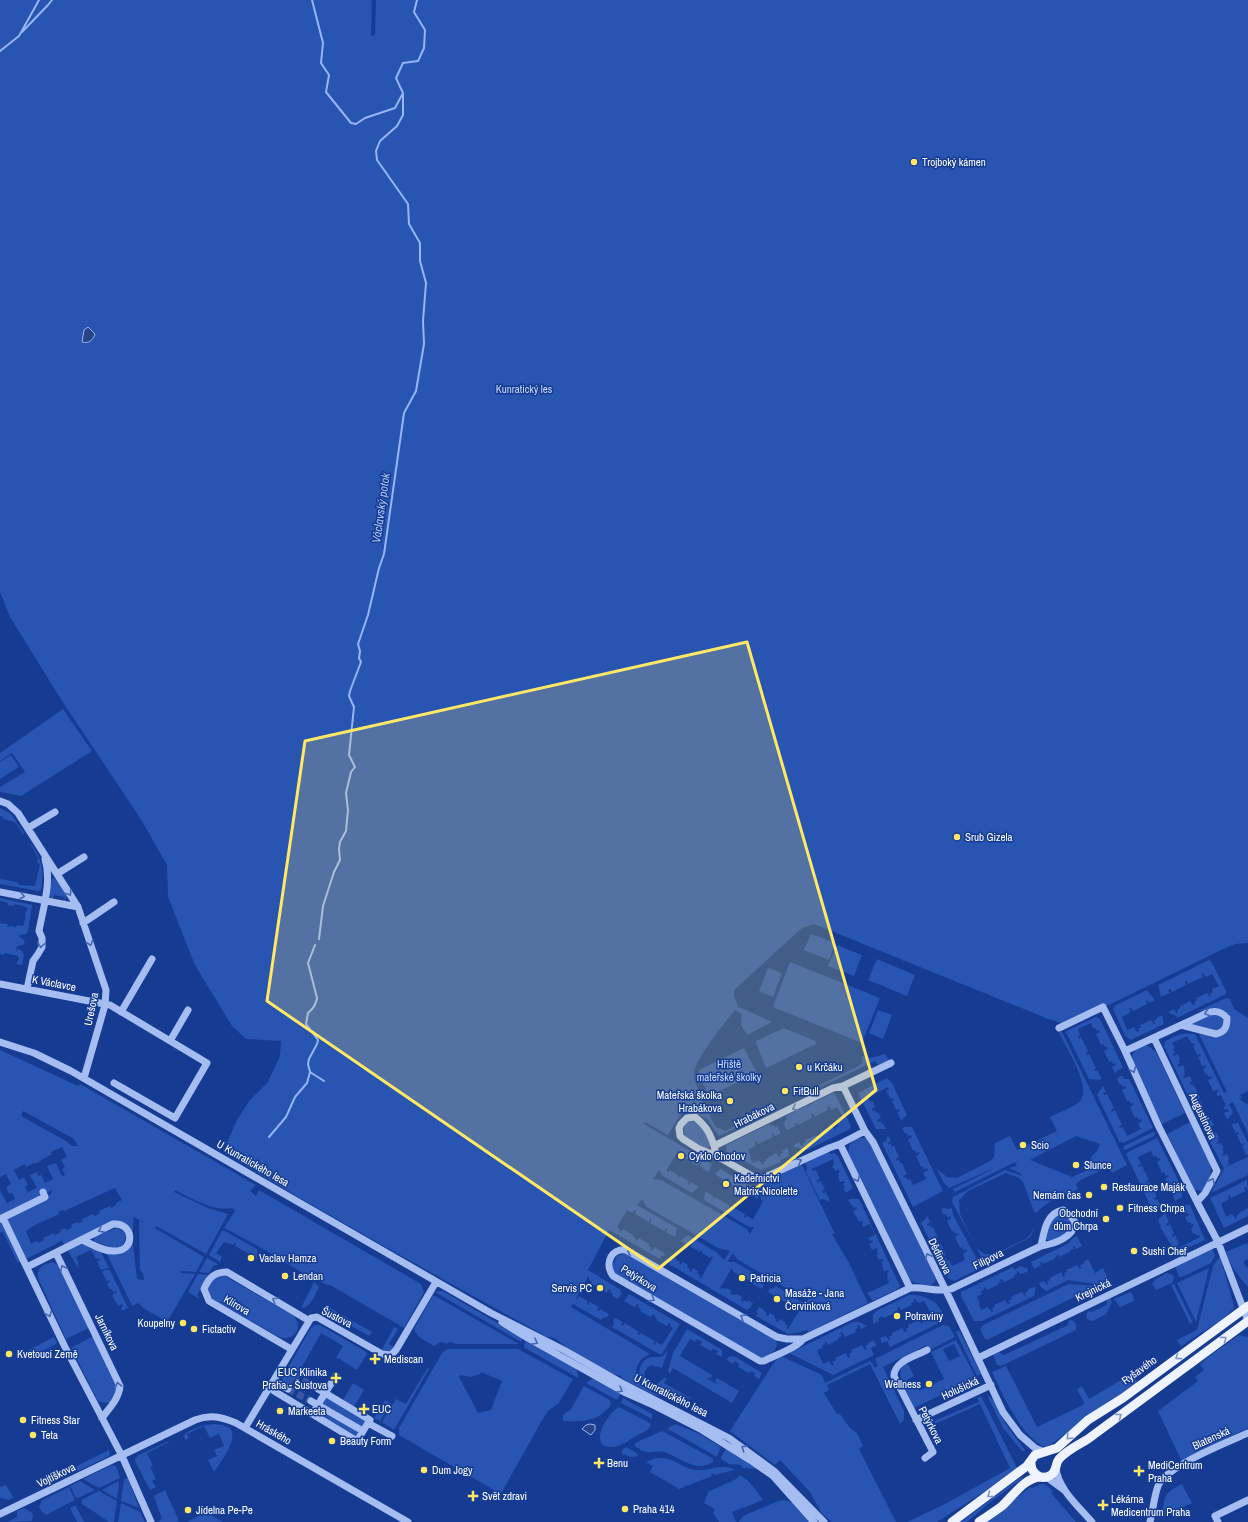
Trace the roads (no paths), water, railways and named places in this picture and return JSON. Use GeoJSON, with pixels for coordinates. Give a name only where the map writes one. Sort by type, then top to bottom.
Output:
{"type":"FeatureCollection","features":[{"type":"Feature","properties":{"kind":"main road","name":"Ryšavého"},"geometry":{"type":"LineString","coordinates":[[952,1522],[1028,1466],[1035,1454],[1053,1450],[1060,1446],[1088,1420],[1122,1398],[1246,1308]]}},
{"type":"Feature","properties":{"kind":"main road"},"geometry":{"type":"LineString","coordinates":[[979,1522],[1001,1506],[1024,1485],[1035,1478],[1051,1475],[1061,1457],[1075,1446],[1088,1439],[1248,1321]]}},
{"type":"Feature","properties":{"kind":"main road"},"geometry":{"type":"LineString","coordinates":[[1043,1451],[1053,1455],[1056,1461],[1056,1466]]}},
{"type":"Feature","properties":{"kind":"main road"},"geometry":{"type":"LineString","coordinates":[[1031,1461],[1031,1468],[1033,1472],[1042,1477]]}},
{"type":"Feature","properties":{"kind":"street"},"geometry":{"type":"LineString","coordinates":[[0,801],[8,804],[18,813],[41,849],[47,866],[48,879],[39,931],[42,938],[42,946],[33,960],[27,989]]}},
{"type":"Feature","properties":{"kind":"street"},"geometry":{"type":"LineString","coordinates":[[28,828],[54,812]]}},
{"type":"Feature","properties":{"kind":"street","name":"Urešova"},"geometry":{"type":"LineString","coordinates":[[41,849],[78,907],[106,990],[105,1004],[84,1078]]}},
{"type":"Feature","properties":{"kind":"street"},"geometry":{"type":"LineString","coordinates":[[57,874],[84,857]]}},
{"type":"Feature","properties":{"kind":"street"},"geometry":{"type":"LineString","coordinates":[[0,892],[78,907]]}},
{"type":"Feature","properties":{"kind":"street"},"geometry":{"type":"LineString","coordinates":[[83,923],[114,902]]}},
{"type":"Feature","properties":{"kind":"street"},"geometry":{"type":"LineString","coordinates":[[121,1012],[152,959]]}},
{"type":"Feature","properties":{"kind":"street","name":"K Václavce"},"geometry":{"type":"LineString","coordinates":[[0,984],[105,1004],[207,1063],[175,1118],[114,1083]]}},
{"type":"Feature","properties":{"kind":"street"},"geometry":{"type":"LineString","coordinates":[[1059,1028],[1103,1007],[1125,1051],[1159,1127],[1218,1242],[1246,1308],[1248,1321]]}},
{"type":"Feature","properties":{"kind":"street"},"geometry":{"type":"LineString","coordinates":[[170,1041],[188,1010]]}},
{"type":"Feature","properties":{"kind":"street"},"geometry":{"type":"LineString","coordinates":[[1125,1051],[1181,1025],[1213,1011],[1223,1013],[1227,1018],[1225,1029],[1221,1033],[1216,1034],[1181,1025]]}},
{"type":"Feature","properties":{"kind":"street","name":"Augustinova"},"geometry":{"type":"LineString","coordinates":[[1154,1038],[1217,1171],[1205,1193],[1197,1202]]}},
{"type":"Feature","properties":{"kind":"street","name":"U Kunratického lesa"},"geometry":{"type":"LineString","coordinates":[[0,1042],[34,1053],[84,1078],[491,1314],[526,1337],[624,1392],[696,1426],[750,1460],[772,1476],[814,1522]]}},
{"type":"Feature","properties":{"kind":"street","name":"Hrabákova"},"geometry":{"type":"LineString","coordinates":[[714,1146],[833,1088],[843,1086],[890,1064]]}},
{"type":"Feature","properties":{"kind":"street","name":"Dědinova"},"geometry":{"type":"LineString","coordinates":[[843,1086],[865,1131],[873,1142],[1003,1412],[1028,1448],[1031,1461]]}},
{"type":"Feature","properties":{"kind":"street"},"geometry":{"type":"LineString","coordinates":[[715,1155],[714,1146],[709,1132],[704,1124],[695,1117],[687,1118],[681,1124],[679,1132],[683,1139],[699,1149],[715,1155],[759,1180],[840,1144],[865,1131]]}},
{"type":"Feature","properties":{"kind":"street"},"geometry":{"type":"LineString","coordinates":[[840,1144],[910,1288]]}},
{"type":"Feature","properties":{"kind":"street"},"geometry":{"type":"LineString","coordinates":[[43,1192],[45,1197],[2,1219],[27,1267],[65,1347],[122,1456],[151,1522]]}},
{"type":"Feature","properties":{"kind":"street","name":"Filipova"},"geometry":{"type":"LineString","coordinates":[[945,1291],[957,1287],[1041,1246],[1066,1237],[1071,1233],[1075,1226],[1075,1222],[1069,1214],[1063,1210],[1054,1213],[1051,1216],[1044,1230],[1041,1246]]}},
{"type":"Feature","properties":{"kind":"street"},"geometry":{"type":"LineString","coordinates":[[27,1267],[110,1225],[117,1224],[126,1229],[130,1237],[127,1246],[116,1252],[101,1248],[82,1240]]}},
{"type":"Feature","properties":{"kind":"street","name":"Krejnická"},"geometry":{"type":"LineString","coordinates":[[978,1358],[1248,1228]]}},
{"type":"Feature","properties":{"kind":"street","name":"Petýrkova"},"geometry":{"type":"LineString","coordinates":[[803,1339],[787,1339],[777,1337],[626,1250],[621,1249],[615,1252],[609,1262],[609,1270],[614,1276],[760,1361],[764,1361],[797,1344],[803,1339],[910,1288],[915,1287],[945,1291]]}},
{"type":"Feature","properties":{"kind":"street","name":"Jarníkova"},"geometry":{"type":"LineString","coordinates":[[56,1253],[120,1386],[116,1399],[102,1418]]}},
{"type":"Feature","properties":{"kind":"street","name":"Klírova"},"geometry":{"type":"LineString","coordinates":[[291,1349],[209,1301],[204,1289],[210,1278],[220,1272],[227,1272],[308,1320]]}},
{"type":"Feature","properties":{"kind":"street","name":"Šustova"},"geometry":{"type":"LineString","coordinates":[[245,1428],[308,1320],[313,1317],[317,1317],[382,1354],[391,1355],[395,1352],[436,1282]]}},
{"type":"Feature","properties":{"kind":"street","name":"U Kunratického lesa"},"geometry":{"type":"LineString","coordinates":[[491,1314],[557,1346],[620,1382],[729,1438],[774,1471],[824,1522]]}},
{"type":"Feature","properties":{"kind":"street"},"geometry":{"type":"LineString","coordinates":[[775,1355],[779,1345],[777,1337]]}},
{"type":"Feature","properties":{"kind":"street","name":"Petýrkova"},"geometry":{"type":"LineString","coordinates":[[925,1458],[933,1452],[894,1376],[894,1370],[902,1363],[928,1350]]}},
{"type":"Feature","properties":{"kind":"street"},"geometry":{"type":"LineString","coordinates":[[313,1413],[314,1403],[325,1393],[336,1376]]}},
{"type":"Feature","properties":{"kind":"street"},"geometry":{"type":"LineString","coordinates":[[279,1384],[288,1389]]}},
{"type":"Feature","properties":{"kind":"street","name":"Holušická"},"geometry":{"type":"LineString","coordinates":[[916,1420],[991,1385]]}},
{"type":"Feature","properties":{"kind":"street"},"geometry":{"type":"LineString","coordinates":[[274,1391],[358,1441],[370,1420],[318,1389]]}},
{"type":"Feature","properties":{"kind":"street"},"geometry":{"type":"LineString","coordinates":[[331,1413],[338,1401]]}},
{"type":"Feature","properties":{"kind":"street"},"geometry":{"type":"LineString","coordinates":[[314,1403],[363,1432]]}},
{"type":"Feature","properties":{"kind":"street","name":"Hráského"},"geometry":{"type":"LineString","coordinates":[[122,1456],[195,1420],[209,1416],[227,1419],[408,1522]]}},
{"type":"Feature","properties":{"kind":"street"},"geometry":{"type":"LineString","coordinates":[[368,1423],[392,1436]]}},
{"type":"Feature","properties":{"kind":"street","name":"Blatenská"},"geometry":{"type":"LineString","coordinates":[[1150,1522],[1158,1485],[1165,1476],[1180,1465],[1248,1433]]}},
{"type":"Feature","properties":{"kind":"street","name":"Dědinova"},"geometry":{"type":"LineString","coordinates":[[1020,1435],[1032,1446],[1043,1451]]}},
{"type":"Feature","properties":{"kind":"street","name":"Vojtíškova"},"geometry":{"type":"LineString","coordinates":[[0,1514],[122,1456]]}},
{"type":"Feature","properties":{"kind":"street"},"geometry":{"type":"LineString","coordinates":[[1056,1466],[1058,1478],[1067,1493],[1092,1522]]}},
{"type":"Feature","properties":{"kind":"street"},"geometry":{"type":"LineString","coordinates":[[1042,1477],[1049,1479],[1067,1493]]}},
{"type":"Feature","properties":{"kind":"street"},"geometry":{"type":"LineString","coordinates":[[1218,1522],[1215,1516],[1248,1500]]}},
{"type":"Feature","properties":{"kind":"waterway"},"geometry":{"type":"LineString","coordinates":[[0,51],[19,36],[39,0]]}},
{"type":"Feature","properties":{"kind":"waterway"},"geometry":{"type":"LineString","coordinates":[[22,32],[52,0]]}},
{"type":"Feature","properties":{"kind":"waterway"},"geometry":{"type":"LineString","coordinates":[[312,0],[323,43],[321,63],[329,75],[326,92],[351,123],[356,124],[365,118],[395,108],[403,93],[396,78],[403,63],[418,61],[424,48],[425,30],[414,12],[417,0]]}},
{"type":"Feature","properties":{"kind":"waterway","name":"Václavský potok"},"geometry":{"type":"LineString","coordinates":[[319,939],[323,906],[334,872],[340,860],[340,842],[346,831],[348,810],[346,793],[351,772],[355,767],[349,755],[354,707],[349,696],[361,662],[359,658],[360,651],[358,644],[368,615],[379,568],[384,554],[404,413],[416,391],[424,344],[423,321],[426,283],[420,261],[420,243],[409,224],[408,204],[377,160],[376,151],[380,141],[397,126],[403,115],[403,93]]}},
{"type":"Feature","properties":{"kind":"waterway","name":"Václavský potok"},"geometry":{"type":"LineString","coordinates":[[269,1137],[286,1117],[295,1097],[307,1083],[310,1072],[308,1064],[309,1059],[318,1040],[306,1024],[308,1013],[314,1007],[317,998],[308,963],[315,945]]}},
{"type":"Feature","properties":{"kind":"waterway"},"geometry":{"type":"LineString","coordinates":[[310,1072],[324,1081]]}},
{"type":"Feature","properties":{"kind":"tunnel"},"geometry":{"type":"LineString","coordinates":[[290,1390],[297,1377],[318,1389]]}},
{"type":"Feature","properties":{"kind":"tunnel"},"geometry":{"type":"LineString","coordinates":[[288,1389],[311,1401]]}},
{"type":"Feature","properties":{"kind":"place","name":"Trojboký kámen"},"geometry":{"type":"Point","coordinates":[914,162]}},
{"type":"Feature","properties":{"kind":"place","name":"Srub Gizela"},"geometry":{"type":"Point","coordinates":[957,837]}},
{"type":"Feature","properties":{"kind":"place","name":"u Krčáku"},"geometry":{"type":"Point","coordinates":[799,1067]}},
{"type":"Feature","properties":{"kind":"place","name":"FitBull"},"geometry":{"type":"Point","coordinates":[785,1091]}},
{"type":"Feature","properties":{"kind":"place","name":"Mateřská školka Hrabákova"},"geometry":{"type":"Point","coordinates":[730,1101]}},
{"type":"Feature","properties":{"kind":"place","name":"Scio"},"geometry":{"type":"Point","coordinates":[1023,1145]}},
{"type":"Feature","properties":{"kind":"place","name":"Cyklo Chodov"},"geometry":{"type":"Point","coordinates":[681,1156]}},
{"type":"Feature","properties":{"kind":"place","name":"Slunce"},"geometry":{"type":"Point","coordinates":[1076,1165]}},
{"type":"Feature","properties":{"kind":"place","name":"Kadeřnictví Matrix-Nicolette"},"geometry":{"type":"Point","coordinates":[726,1184]}},
{"type":"Feature","properties":{"kind":"place","name":"Restaurace Maják"},"geometry":{"type":"Point","coordinates":[1104,1187]}},
{"type":"Feature","properties":{"kind":"place","name":"Nemám čas"},"geometry":{"type":"Point","coordinates":[1089,1195]}},
{"type":"Feature","properties":{"kind":"place","name":"Fitness Chrpa"},"geometry":{"type":"Point","coordinates":[1120,1208]}},
{"type":"Feature","properties":{"kind":"place","name":"Obchodní dům Chrpa"},"geometry":{"type":"Point","coordinates":[1106,1219]}},
{"type":"Feature","properties":{"kind":"place","name":"Sushi Chef"},"geometry":{"type":"Point","coordinates":[1134,1251]}},
{"type":"Feature","properties":{"kind":"place","name":"Vaclav Hamza"},"geometry":{"type":"Point","coordinates":[251,1258]}},
{"type":"Feature","properties":{"kind":"place","name":"Lendan"},"geometry":{"type":"Point","coordinates":[285,1276]}},
{"type":"Feature","properties":{"kind":"place","name":"Patricia"},"geometry":{"type":"Point","coordinates":[742,1278]}},
{"type":"Feature","properties":{"kind":"place","name":"Servis PC"},"geometry":{"type":"Point","coordinates":[600,1288]}},
{"type":"Feature","properties":{"kind":"place","name":"Masáže - Jana Červinková"},"geometry":{"type":"Point","coordinates":[777,1299]}},
{"type":"Feature","properties":{"kind":"place","name":"Potraviny"},"geometry":{"type":"Point","coordinates":[897,1316]}},
{"type":"Feature","properties":{"kind":"place","name":"Koupelny"},"geometry":{"type":"Point","coordinates":[183,1323]}},
{"type":"Feature","properties":{"kind":"place","name":"Fictactiv"},"geometry":{"type":"Point","coordinates":[194,1329]}},
{"type":"Feature","properties":{"kind":"place","name":"Kvetoucí Země"},"geometry":{"type":"Point","coordinates":[9,1354]}},
{"type":"Feature","properties":{"kind":"place","name":"Mediscan"},"geometry":{"type":"Point","coordinates":[375,1359]}},
{"type":"Feature","properties":{"kind":"place","name":"EUC Klinika Praha - Šustova"},"geometry":{"type":"Point","coordinates":[336,1378]}},
{"type":"Feature","properties":{"kind":"place","name":"Wellness"},"geometry":{"type":"Point","coordinates":[929,1384]}},
{"type":"Feature","properties":{"kind":"place","name":"EUC"},"geometry":{"type":"Point","coordinates":[364,1409]}},
{"type":"Feature","properties":{"kind":"place","name":"Markeeta"},"geometry":{"type":"Point","coordinates":[280,1411]}},
{"type":"Feature","properties":{"kind":"place","name":"Fitness Star"},"geometry":{"type":"Point","coordinates":[23,1420]}},
{"type":"Feature","properties":{"kind":"place","name":"Teta"},"geometry":{"type":"Point","coordinates":[33,1435]}},
{"type":"Feature","properties":{"kind":"place","name":"Beauty Form"},"geometry":{"type":"Point","coordinates":[332,1441]}},
{"type":"Feature","properties":{"kind":"place","name":"Benu"},"geometry":{"type":"Point","coordinates":[599,1463]}},
{"type":"Feature","properties":{"kind":"place","name":"Dum Jogy"},"geometry":{"type":"Point","coordinates":[424,1470]}},
{"type":"Feature","properties":{"kind":"place","name":"MediCentrum Praha"},"geometry":{"type":"Point","coordinates":[1139,1471]}},
{"type":"Feature","properties":{"kind":"place","name":"Svēt zdravi"},"geometry":{"type":"Point","coordinates":[473,1496]}},
{"type":"Feature","properties":{"kind":"place","name":"Lékárna Medicentrum Praha"},"geometry":{"type":"Point","coordinates":[1103,1505]}},
{"type":"Feature","properties":{"kind":"place","name":"Praha 414"},"geometry":{"type":"Point","coordinates":[625,1509]}},
{"type":"Feature","properties":{"kind":"place","name":"Jídelna Pe-Pe"},"geometry":{"type":"Point","coordinates":[188,1510]}},
{"type":"Feature","properties":{"kind":"park label","name":"Kunratický les"},"geometry":{"type":"Point","coordinates":[524,389]}},
{"type":"Feature","properties":{"kind":"park label","name":"Hřiště mateřské školky"},"geometry":{"type":"Point","coordinates":[729,1070]}}]}
